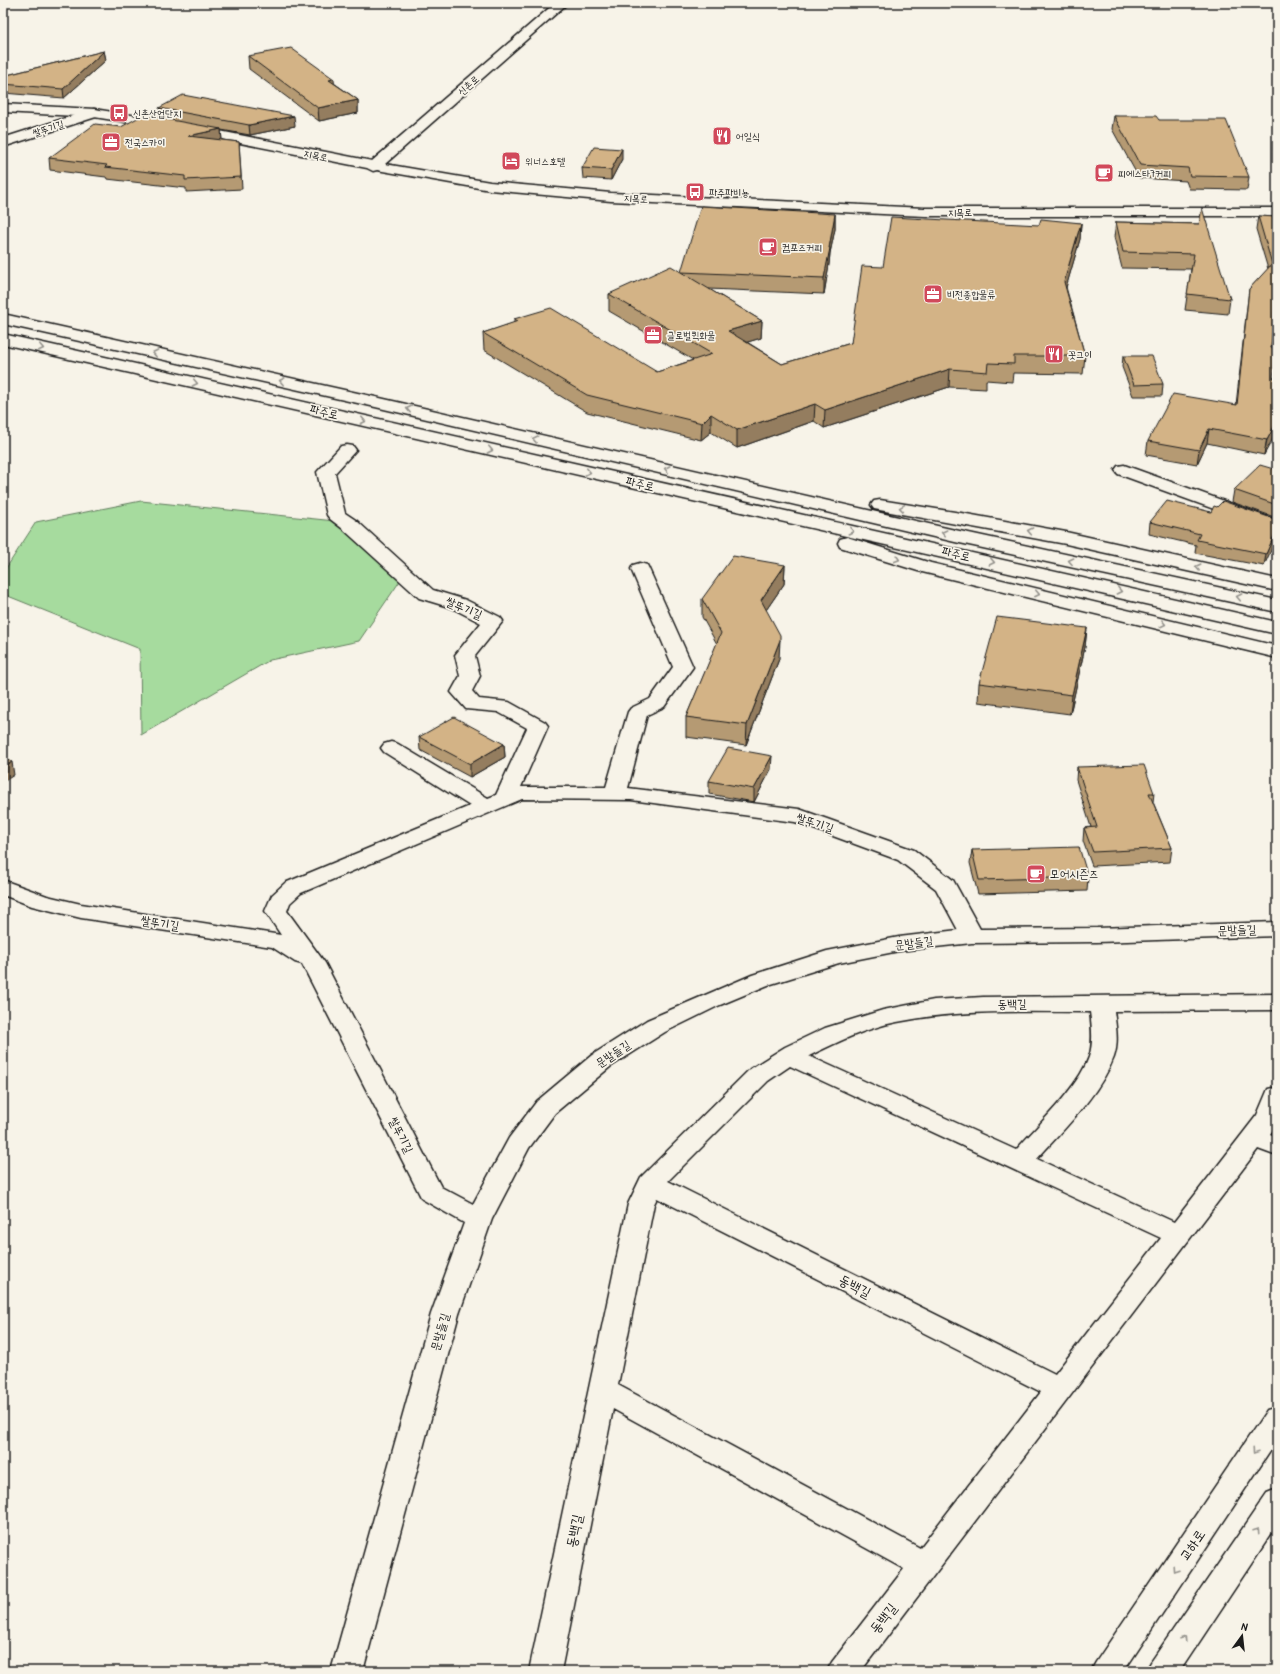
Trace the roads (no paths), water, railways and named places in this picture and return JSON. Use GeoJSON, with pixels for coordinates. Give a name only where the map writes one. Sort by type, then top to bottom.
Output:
{"type":"FeatureCollection","features":[{"type":"Feature","properties":{"kind":"street","name":"신촌로"},"geometry":{"type":"LineString","coordinates":[[373,166],[562,3]]}},
{"type":"Feature","properties":{"kind":"street","name":"지목로"},"geometry":{"type":"LineString","coordinates":[[3,108],[94,113],[169,125],[373,166],[490,186],[619,198],[925,212],[1277,212]]}},
{"type":"Feature","properties":{"kind":"street","name":"쌀뚜기길"},"geometry":{"type":"LineString","coordinates":[[3,143],[94,113]]}},
{"type":"Feature","properties":{"kind":"street","name":"파주로"},"geometry":{"type":"LineString","coordinates":[[3,319],[573,447],[948,534],[1277,606]]}},
{"type":"Feature","properties":{"kind":"street","name":"파주로"},"geometry":{"type":"LineString","coordinates":[[3,339],[1277,628]]}},
{"type":"Feature","properties":{"kind":"street","name":"쌀뚜기길"},"geometry":{"type":"LineString","coordinates":[[347,450],[326,472],[336,515],[350,525],[426,594],[459,604],[493,621],[465,655],[470,676],[461,692],[473,705],[502,706],[538,726],[496,803]]}},
{"type":"Feature","properties":{"kind":"street"},"geometry":{"type":"LineString","coordinates":[[1124,470],[1277,526]]}},
{"type":"Feature","properties":{"kind":"street"},"geometry":{"type":"LineString","coordinates":[[694,475],[983,522],[1066,538],[1277,585]]}},
{"type":"Feature","properties":{"kind":"street"},"geometry":{"type":"LineString","coordinates":[[699,497],[925,568],[1277,652]]}},
{"type":"Feature","properties":{"kind":"street"},"geometry":{"type":"LineString","coordinates":[[615,794],[638,712],[657,703],[683,667],[640,569]]}},
{"type":"Feature","properties":{"kind":"street"},"geometry":{"type":"LineString","coordinates":[[391,748],[496,803]]}},
{"type":"Feature","properties":{"kind":"street","name":"쌀뚜기길"},"geometry":{"type":"LineString","coordinates":[[479,1219],[431,1193],[313,963],[276,911],[280,900],[293,888],[520,793],[631,794],[799,816],[906,856],[945,885],[972,936]]}},
{"type":"Feature","properties":{"kind":"street","name":"쌀뚜기길"},"geometry":{"type":"LineString","coordinates":[[3,887],[40,901],[81,911],[278,941],[313,963]]}},
{"type":"Feature","properties":{"kind":"street","name":"문발들길"},"geometry":{"type":"LineString","coordinates":[[347,1671],[388,1515],[445,1314],[479,1219],[518,1144],[546,1107],[600,1061],[656,1026],[712,1000],[760,980],[834,956],[899,944],[972,936],[1097,935],[1277,929]]}},
{"type":"Feature","properties":{"kind":"street","name":"동백길"},"geometry":{"type":"LineString","coordinates":[[545,1671],[642,1204],[650,1183],[759,1075],[789,1056],[834,1034],[892,1015],[934,1008],[983,1005],[1277,1002]]}},
{"type":"Feature","properties":{"kind":"street"},"geometry":{"type":"LineString","coordinates":[[1020,1162],[1088,1084],[1102,1056],[1105,1031],[1101,1004]]}},
{"type":"Feature","properties":{"kind":"street"},"geometry":{"type":"LineString","coordinates":[[789,1056],[1178,1235]]}},
{"type":"Feature","properties":{"kind":"street","name":"동백길"},"geometry":{"type":"LineString","coordinates":[[843,1671],[1178,1235],[1265,1142],[1269,1117],[1277,1095]]}},
{"type":"Feature","properties":{"kind":"street","name":"동백길"},"geometry":{"type":"LineString","coordinates":[[650,1183],[1060,1389]]}},
{"type":"Feature","properties":{"kind":"street"},"geometry":{"type":"LineString","coordinates":[[603,1390],[924,1565]]}},
{"type":"Feature","properties":{"kind":"street","name":"교하로"},"geometry":{"type":"LineString","coordinates":[[1107,1671],[1277,1418]]}},
{"type":"Feature","properties":{"kind":"street"},"geometry":{"type":"LineString","coordinates":[[1162,1671],[1277,1501]]}},
{"type":"Feature","properties":{"kind":"place","name":"신촌산업단지"},"geometry":{"type":"Point","coordinates":[119,113]}},
{"type":"Feature","properties":{"kind":"place","name":"어일식"},"geometry":{"type":"Point","coordinates":[722,136]}},
{"type":"Feature","properties":{"kind":"place","name":"전국스카이"},"geometry":{"type":"Point","coordinates":[111,142]}},
{"type":"Feature","properties":{"kind":"place","name":"위너스호텔"},"geometry":{"type":"Point","coordinates":[511,161]}},
{"type":"Feature","properties":{"kind":"place","name":"피에스타7커피"},"geometry":{"type":"Point","coordinates":[1104,173]}},
{"type":"Feature","properties":{"kind":"place","name":"파주파비뇽"},"geometry":{"type":"Point","coordinates":[695,192]}},
{"type":"Feature","properties":{"kind":"place","name":"컴포즈커피"},"geometry":{"type":"Point","coordinates":[768,247]}},
{"type":"Feature","properties":{"kind":"place","name":"비전종합물류"},"geometry":{"type":"Point","coordinates":[933,294]}},
{"type":"Feature","properties":{"kind":"place","name":"글로벌퀵화물"},"geometry":{"type":"Point","coordinates":[653,335]}},
{"type":"Feature","properties":{"kind":"place","name":"꼿그이"},"geometry":{"type":"Point","coordinates":[1054,354]}},
{"type":"Feature","properties":{"kind":"place","name":"모어시즌즈"},"geometry":{"type":"Point","coordinates":[1036,874]}}]}
